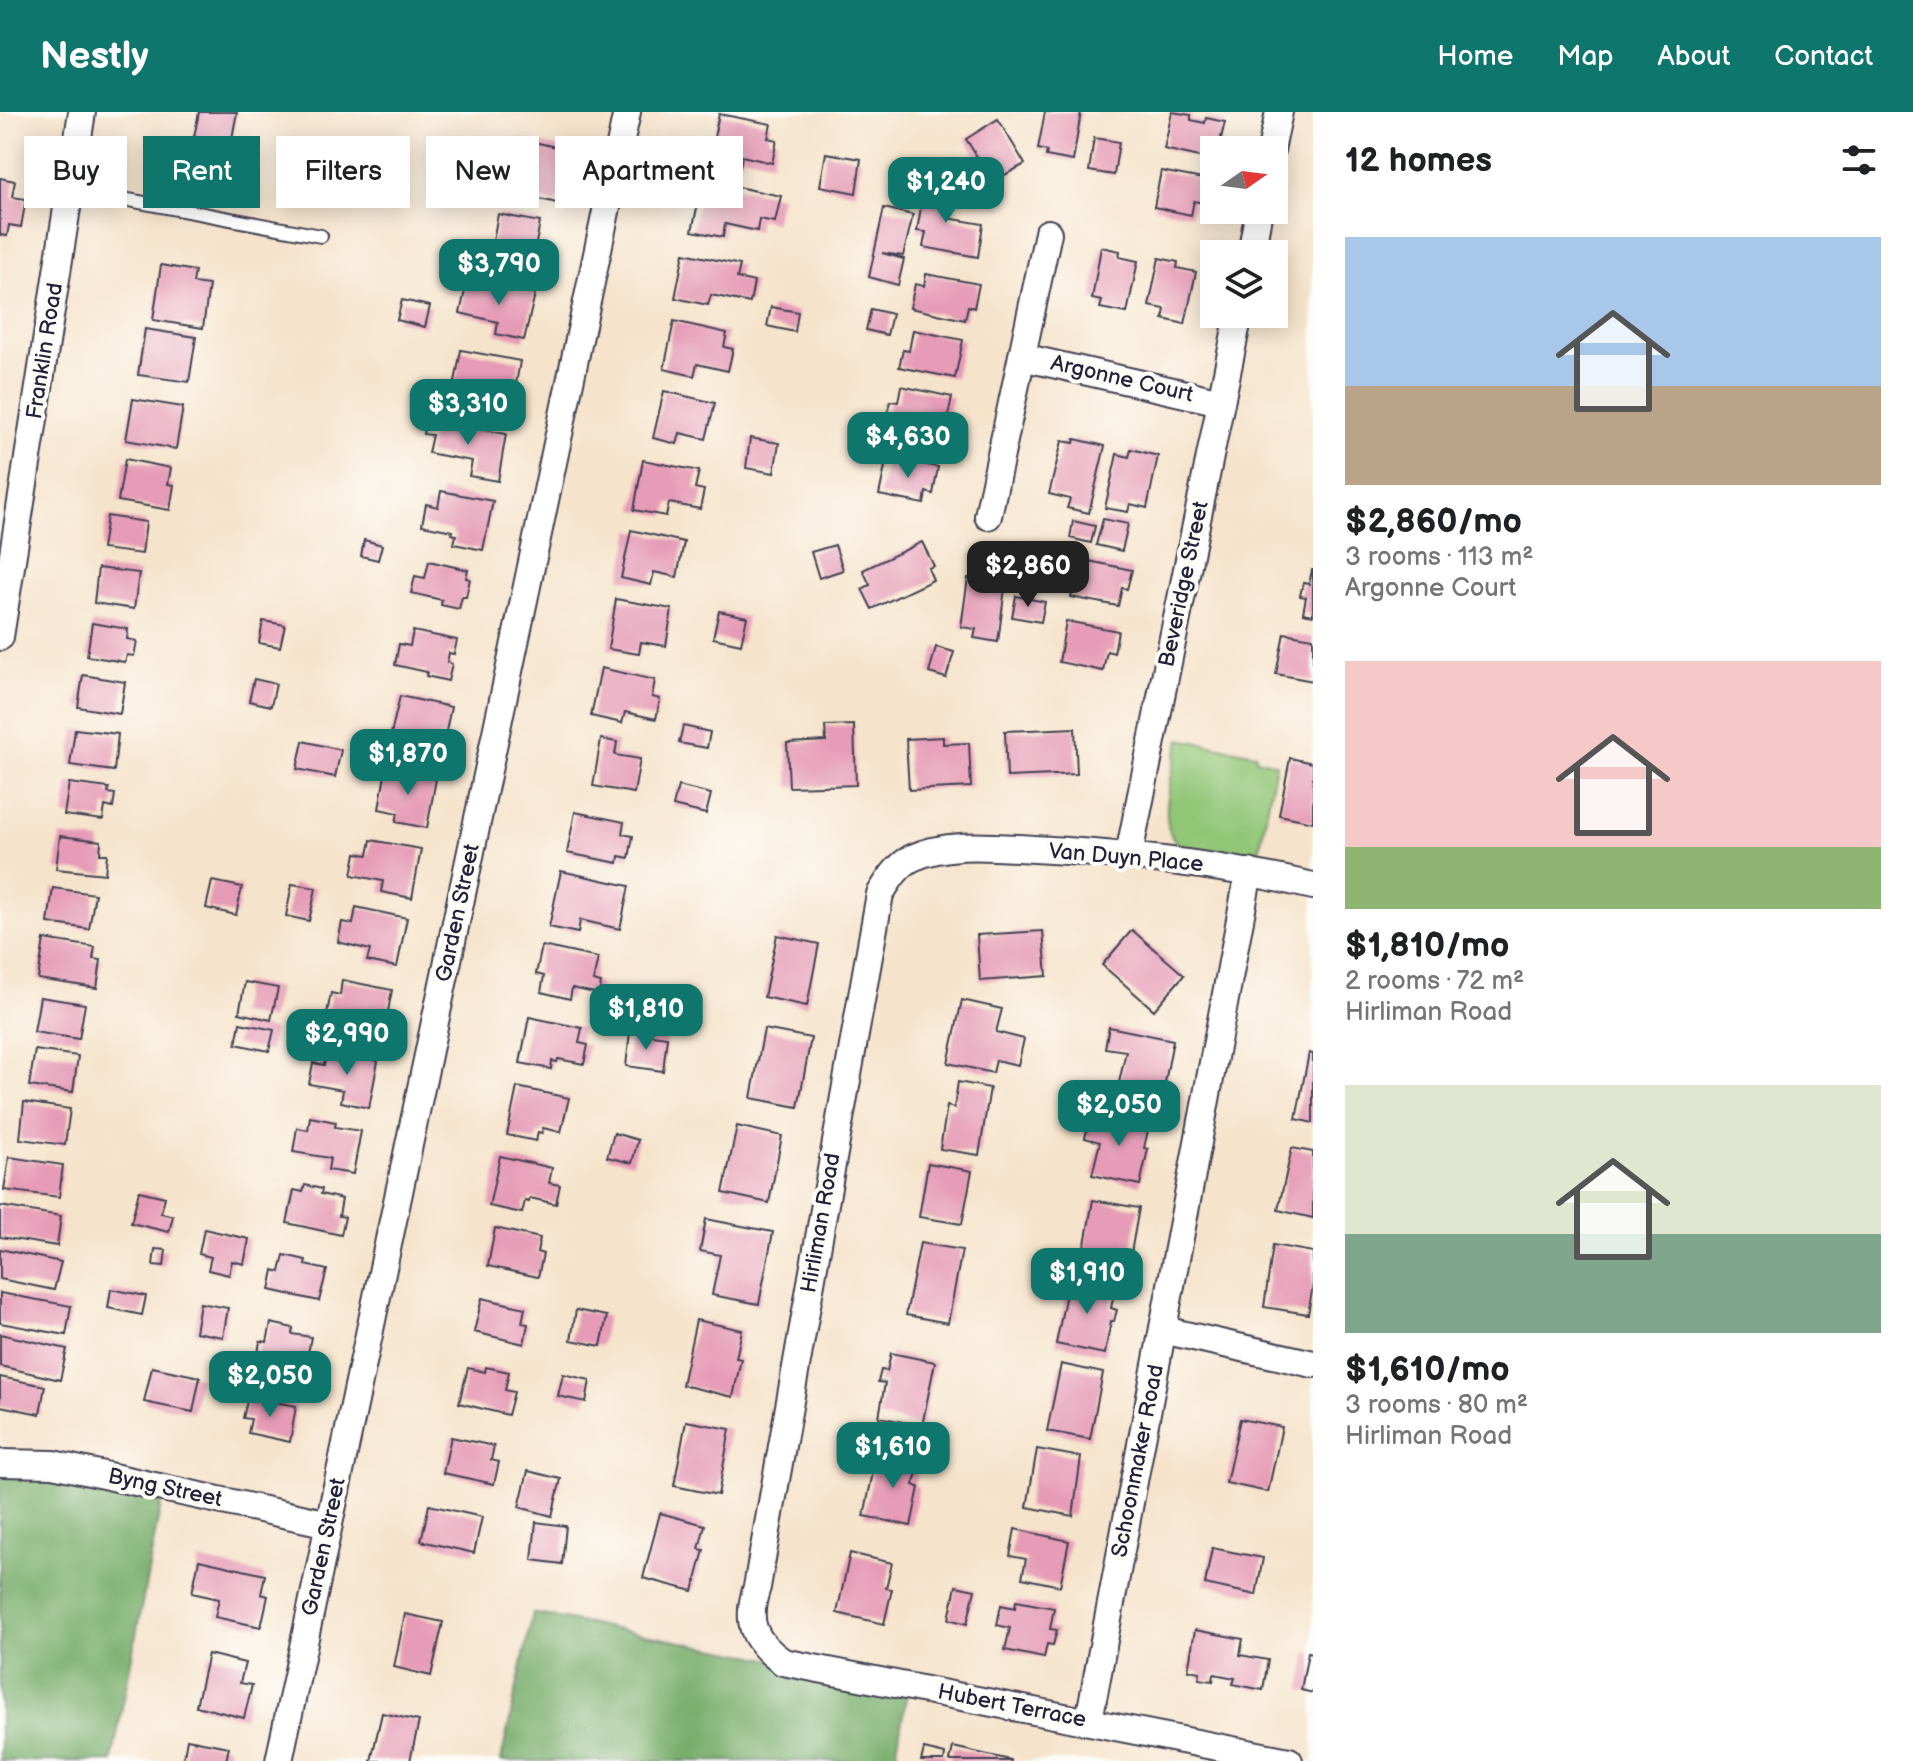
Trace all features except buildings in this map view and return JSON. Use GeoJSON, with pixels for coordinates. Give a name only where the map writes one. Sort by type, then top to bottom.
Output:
{"type":"FeatureCollection","features":[{"type":"Feature","properties":{"kind":"street","name":"Franklin Road"},"geometry":{"type":"LineString","coordinates":[[78,136],[82,112]]}},
{"type":"Feature","properties":{"kind":"street"},"geometry":{"type":"LineString","coordinates":[[1274,136],[1279,112]]}},
{"type":"Feature","properties":{"kind":"street","name":"Garden Street"},"geometry":{"type":"LineString","coordinates":[[279,1761],[624,113]]}},
{"type":"Feature","properties":{"kind":"street","name":"Franklin Road"},"geometry":{"type":"LineString","coordinates":[[0,637],[67,208]]}},
{"type":"Feature","properties":{"kind":"street","name":"Argonne Court"},"geometry":{"type":"LineString","coordinates":[[988,516],[1048,233]]}},
{"type":"Feature","properties":{"kind":"street","name":"Beveridge Street"},"geometry":{"type":"LineString","coordinates":[[1129,854],[1236,328]]}},
{"type":"Feature","properties":{"kind":"street","name":"Argonne Court"},"geometry":{"type":"LineString","coordinates":[[1022,357],[1221,402]]}},
{"type":"Feature","properties":{"kind":"street","name":"Van Duyn Place"},"geometry":{"type":"LineString","coordinates":[[936,850],[987,847],[1129,854],[1249,872],[1313,886]]}},
{"type":"Feature","properties":{"kind":"street","name":"Hirliman Road"},"geometry":{"type":"LineString","coordinates":[[752,1625],[751,1606],[757,1587],[880,894],[893,873],[911,859],[936,850]]}},
{"type":"Feature","properties":{"kind":"street","name":"Schoonmaker Road"},"geometry":{"type":"LineString","coordinates":[[1089,1720],[1249,872]]}},
{"type":"Feature","properties":{"kind":"street"},"geometry":{"type":"LineString","coordinates":[[1163,1330],[1313,1364]]}},
{"type":"Feature","properties":{"kind":"street","name":"Byng Street"},"geometry":{"type":"LineString","coordinates":[[0,1463],[53,1464],[329,1524]]}},
{"type":"Feature","properties":{"kind":"street","name":"Hubert Terrace"},"geometry":{"type":"LineString","coordinates":[[752,1625],[765,1649],[783,1662],[1289,1761]]}},
{"type":"Feature","properties":{"kind":"lane"},"geometry":{"type":"LineString","coordinates":[[127,200],[321,236]]}},
{"type":"Feature","properties":{"kind":"green space"},"geometry":{"type":"Polygon","coordinates":[[[1180,739],[1256,754],[1256,759],[1276,764],[1257,862],[1199,852],[1182,846],[1173,838],[1168,827],[1168,797],[1180,739]]]}},
{"type":"Feature","properties":{"kind":"green space"},"geometry":{"type":"Polygon","coordinates":[[[0,1463],[164,1488],[112,1761],[0,1761],[0,1463]]]}},
{"type":"Feature","properties":{"kind":"green space"},"geometry":{"type":"Polygon","coordinates":[[[533,1613],[908,1686],[895,1761],[501,1761],[533,1613]]]}}]}
